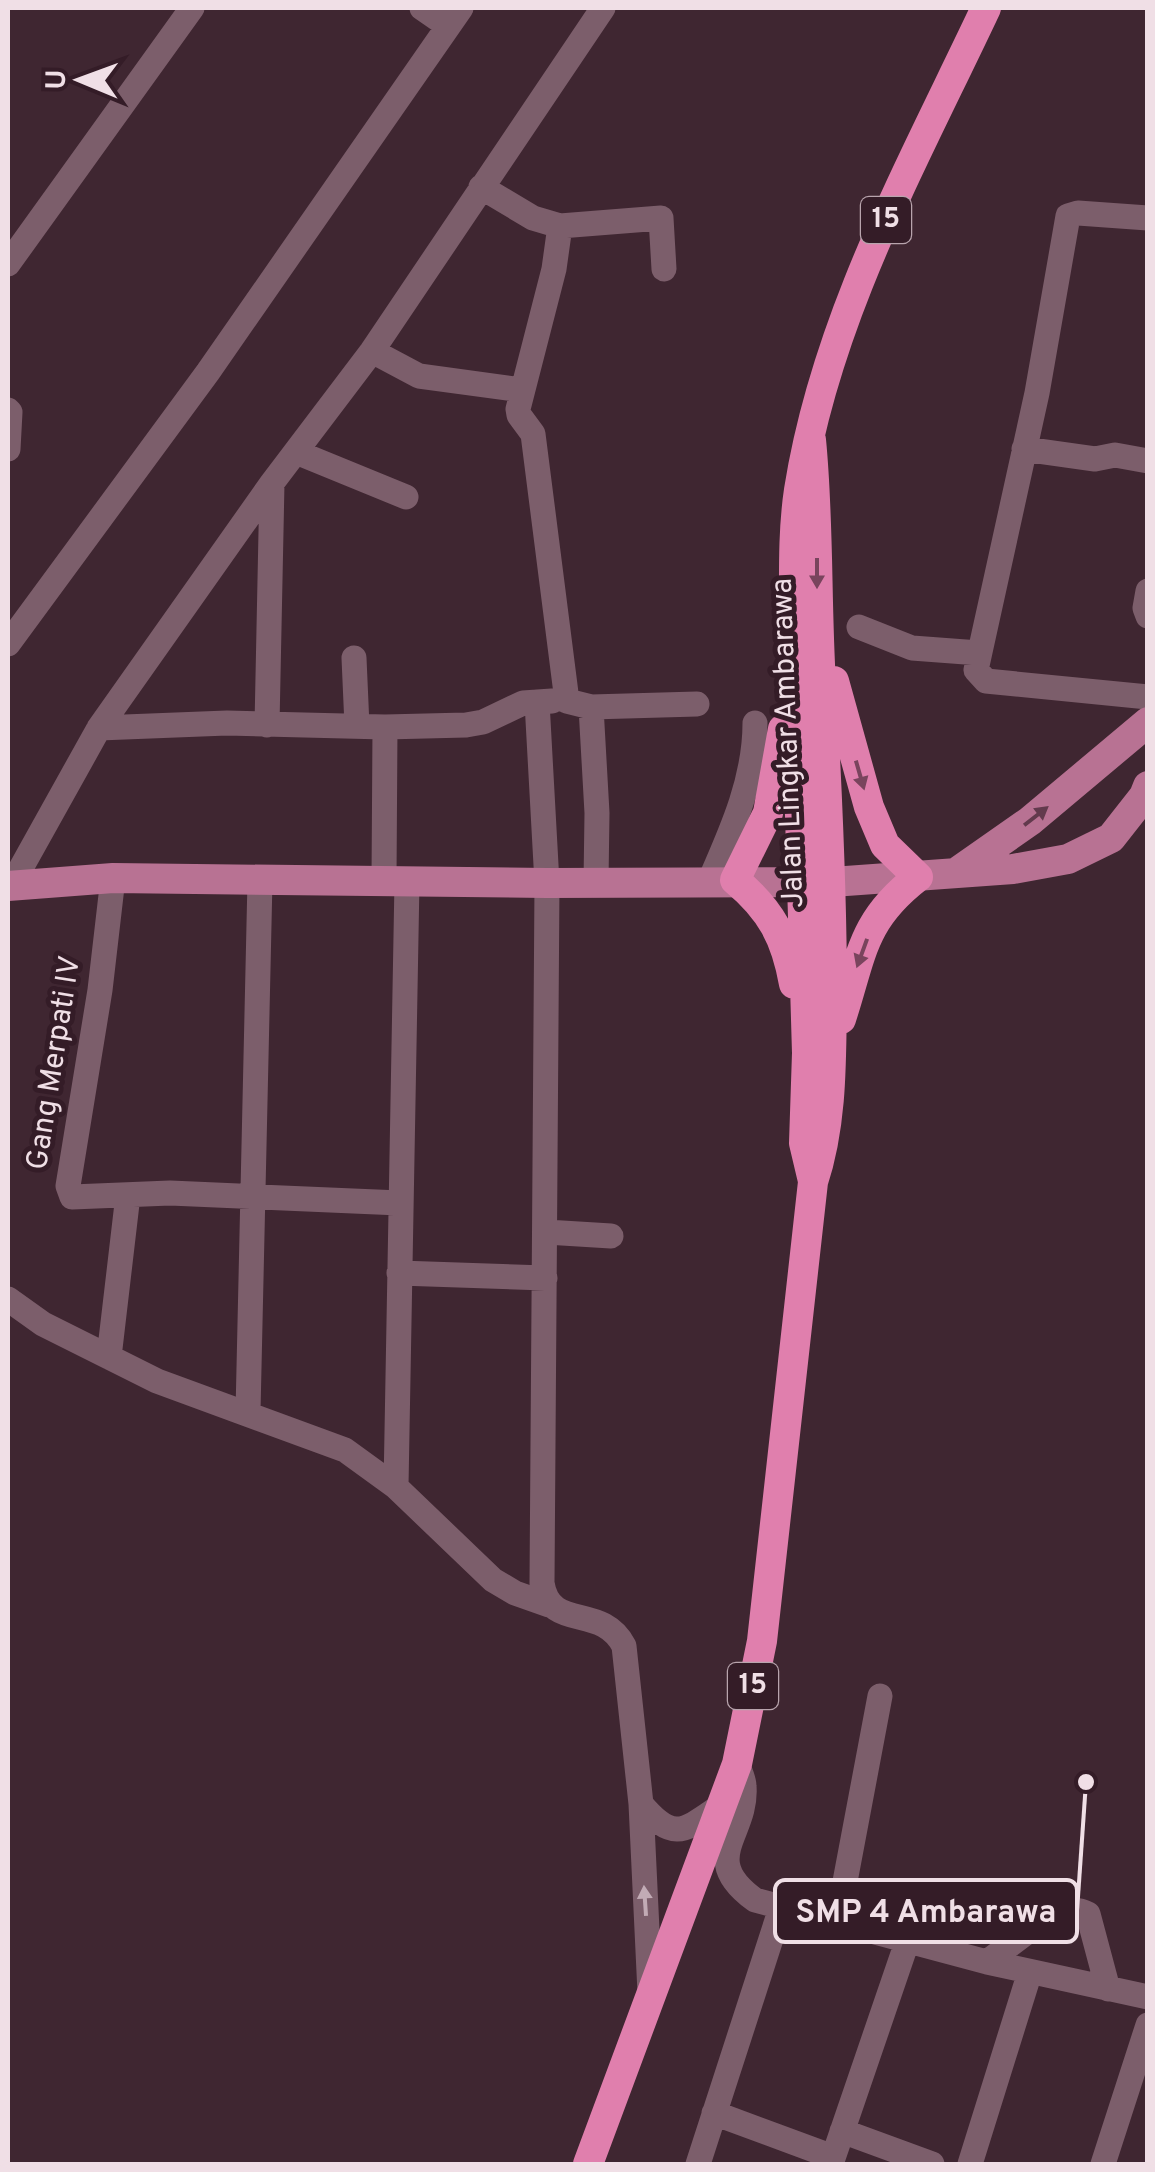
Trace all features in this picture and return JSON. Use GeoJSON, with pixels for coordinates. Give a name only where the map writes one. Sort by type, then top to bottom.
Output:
{"type":"FeatureCollection","features":[{"type":"Feature","properties":{"kind":"highway","name":"Jalan Lingkar Ambarawa"},"geometry":{"type":"LineString","coordinates":[[737,1764],[762,1641],[813,1182],[825,1145],[805,613],[816,494],[811,440],[839,330],[872,250],[986,8]]}},
{"type":"Feature","properties":{"kind":"highway"},"geometry":{"type":"LineString","coordinates":[[805,613],[885,845],[918,877],[890,899],[874,921],[819,1052]]}},
{"type":"Feature","properties":{"kind":"highway"},"geometry":{"type":"LineString","coordinates":[[805,613],[768,812],[723,880],[759,900],[778,928],[819,1052]]}},
{"type":"Feature","properties":{"kind":"highway","name":"15"},"geometry":{"type":"LineString","coordinates":[[588,2164],[737,1764]]}},
{"type":"Feature","properties":{"kind":"main road"},"geometry":{"type":"LineString","coordinates":[[957,872],[1030,821],[1148,722]]}},
{"type":"Feature","properties":{"kind":"main road"},"geometry":{"type":"LineString","coordinates":[[9,886],[114,878],[547,883],[818,881],[1013,870],[1068,859],[1111,838],[1148,786]]}},
{"type":"Feature","properties":{"kind":"street"},"geometry":{"type":"LineString","coordinates":[[8,264],[190,8]]}},
{"type":"Feature","properties":{"kind":"street"},"geometry":{"type":"LineString","coordinates":[[8,644],[208,372],[454,17],[422,8]]}},
{"type":"Feature","properties":{"kind":"street"},"geometry":{"type":"LineString","coordinates":[[9,886],[99,728],[372,350],[603,8]]}},
{"type":"Feature","properties":{"kind":"street"},"geometry":{"type":"LineString","coordinates":[[480,187],[533,218],[560,226],[661,218],[664,269]]}},
{"type":"Feature","properties":{"kind":"street"},"geometry":{"type":"LineString","coordinates":[[1148,218],[1078,212],[1068,216],[1052,319],[976,670],[986,680],[1148,697]]}},
{"type":"Feature","properties":{"kind":"street"},"geometry":{"type":"LineString","coordinates":[[560,226],[554,269],[520,390],[518,415],[533,434],[596,793],[596,882]]}},
{"type":"Feature","properties":{"kind":"street"},"geometry":{"type":"LineString","coordinates":[[372,350],[419,376],[520,390]]}},
{"type":"Feature","properties":{"kind":"street"},"geometry":{"type":"LineString","coordinates":[[8,410],[8,449]]}},
{"type":"Feature","properties":{"kind":"street"},"geometry":{"type":"LineString","coordinates":[[1024,450],[1095,459],[1114,454],[1148,461]]}},
{"type":"Feature","properties":{"kind":"street"},"geometry":{"type":"LineString","coordinates":[[296,452],[406,497]]}},
{"type":"Feature","properties":{"kind":"street"},"geometry":{"type":"LineString","coordinates":[[267,725],[272,484]]}},
{"type":"Feature","properties":{"kind":"street"},"geometry":{"type":"LineString","coordinates":[[1148,591],[1148,616]]}},
{"type":"Feature","properties":{"kind":"street"},"geometry":{"type":"LineString","coordinates":[[858,627],[912,648],[980,654]]}},
{"type":"Feature","properties":{"kind":"street"},"geometry":{"type":"LineString","coordinates":[[354,658],[357,726]]}},
{"type":"Feature","properties":{"kind":"street"},"geometry":{"type":"LineString","coordinates":[[537,702],[547,883],[542,1583],[549,1604]]}},
{"type":"Feature","properties":{"kind":"street"},"geometry":{"type":"LineString","coordinates":[[99,728],[466,725],[483,722],[511,706],[537,702],[697,704]]}},
{"type":"Feature","properties":{"kind":"street"},"geometry":{"type":"LineString","coordinates":[[723,880],[755,756],[755,723]]}},
{"type":"Feature","properties":{"kind":"street"},"geometry":{"type":"LineString","coordinates":[[385,727],[395,881],[400,1202],[396,1487]]}},
{"type":"Feature","properties":{"kind":"street","name":"Gang Merpati IV"},"geometry":{"type":"LineString","coordinates":[[114,878],[68,1186],[72,1196],[170,1193],[400,1202]]}},
{"type":"Feature","properties":{"kind":"street"},"geometry":{"type":"LineString","coordinates":[[248,1412],[260,880]]}},
{"type":"Feature","properties":{"kind":"street"},"geometry":{"type":"LineString","coordinates":[[109,1357],[128,1195]]}},
{"type":"Feature","properties":{"kind":"street"},"geometry":{"type":"LineString","coordinates":[[546,1232],[611,1236]]}},
{"type":"Feature","properties":{"kind":"street"},"geometry":{"type":"LineString","coordinates":[[399,1273],[544,1278]]}},
{"type":"Feature","properties":{"kind":"street"},"geometry":{"type":"LineString","coordinates":[[8,1299],[43,1324],[157,1381],[344,1450],[396,1487],[493,1580],[515,1593],[549,1604],[558,1612],[606,1624],[617,1633],[624,1646],[641,1804],[651,1998]]}},
{"type":"Feature","properties":{"kind":"street"},"geometry":{"type":"LineString","coordinates":[[837,1924],[880,1696]]}},
{"type":"Feature","properties":{"kind":"street"},"geometry":{"type":"LineString","coordinates":[[737,1764],[744,1785],[743,1800],[726,1851],[734,1882],[755,1900],[987,1962],[1148,1997]]}},
{"type":"Feature","properties":{"kind":"street"},"geometry":{"type":"LineString","coordinates":[[641,1804],[664,1828],[676,1830],[694,1824],[722,1805]]}},
{"type":"Feature","properties":{"kind":"street"},"geometry":{"type":"LineString","coordinates":[[698,2164],[781,1908]]}},
{"type":"Feature","properties":{"kind":"street"},"geometry":{"type":"LineString","coordinates":[[987,1962],[1056,1912],[1083,1911],[1088,1914],[1108,1989]]}},
{"type":"Feature","properties":{"kind":"street"},"geometry":{"type":"LineString","coordinates":[[714,2114],[832,2161],[907,1942]]}},
{"type":"Feature","properties":{"kind":"street"},"geometry":{"type":"LineString","coordinates":[[970,2164],[1030,1972]]}},
{"type":"Feature","properties":{"kind":"street"},"geometry":{"type":"LineString","coordinates":[[1103,2164],[1148,2025]]}},
{"type":"Feature","properties":{"kind":"street"},"geometry":{"type":"LineString","coordinates":[[842,2131],[932,2164]]}},
{"type":"Feature","properties":{"kind":"place","name":"SMP 4 Ambarawa"},"geometry":{"type":"Point","coordinates":[1086,1782]}}]}
